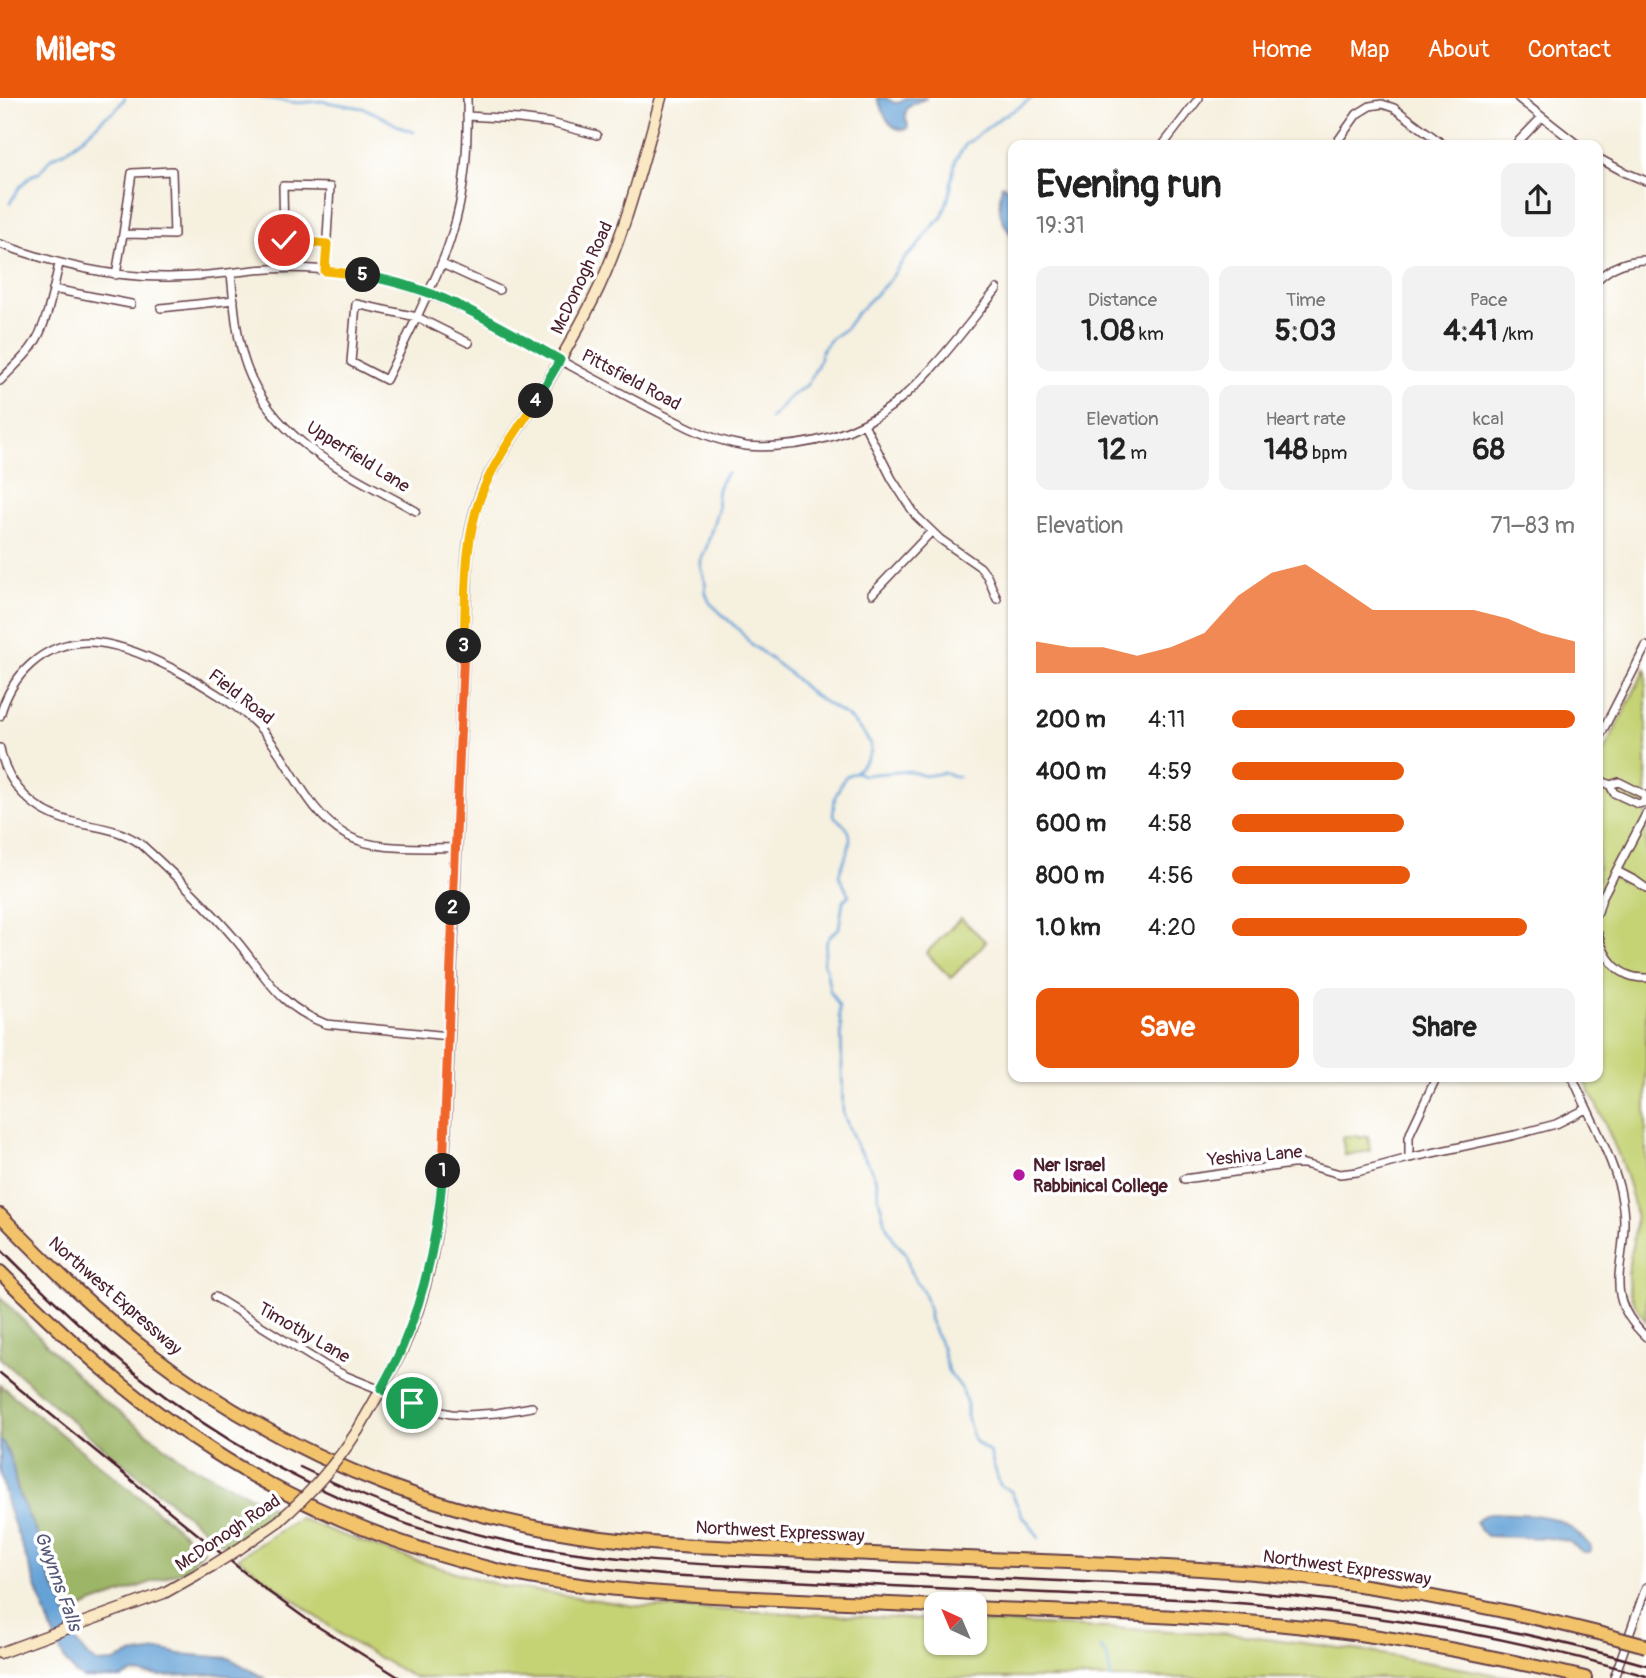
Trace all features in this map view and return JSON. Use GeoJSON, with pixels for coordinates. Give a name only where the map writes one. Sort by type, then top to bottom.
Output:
{"type":"FeatureCollection","features":[{"type":"Feature","properties":{"kind":"highway","name":"Northwest Expressway"},"geometry":{"type":"LineString","coordinates":[[0,1215],[119,1328],[221,1403],[287,1441],[338,1465],[470,1513],[557,1532],[664,1544],[1277,1575],[1401,1591],[1540,1618],[1646,1646]]}},
{"type":"Feature","properties":{"kind":"highway"},"geometry":{"type":"LineString","coordinates":[[0,1272],[91,1359],[197,1441],[264,1482],[374,1532],[500,1571],[598,1587],[676,1594],[924,1605]]}},
{"type":"Feature","properties":{"kind":"highway"},"geometry":{"type":"LineString","coordinates":[[987,1609],[1220,1620],[1328,1630],[1465,1651],[1585,1678]]}},
{"type":"Feature","properties":{"kind":"main road","name":"McDonogh Road"},"geometry":{"type":"LineString","coordinates":[[0,1653],[164,1593],[212,1566],[279,1521],[332,1468],[358,1430],[402,1348],[433,1254],[443,1175],[467,562],[472,523],[490,474],[560,360],[594,298],[619,240],[661,98]]}},
{"type":"Feature","properties":{"kind":"street"},"geometry":{"type":"LineString","coordinates":[[467,98],[462,199],[442,264],[417,317],[386,380],[351,362],[356,304],[417,317],[469,343]]}},
{"type":"Feature","properties":{"kind":"street"},"geometry":{"type":"LineString","coordinates":[[1167,140],[1199,98]]}},
{"type":"Feature","properties":{"kind":"street"},"geometry":{"type":"LineString","coordinates":[[1518,98],[1571,140]]}},
{"type":"Feature","properties":{"kind":"street"},"geometry":{"type":"LineString","coordinates":[[1339,140],[1357,114],[1370,106],[1382,104],[1394,108],[1437,140]]}},
{"type":"Feature","properties":{"kind":"street"},"geometry":{"type":"LineString","coordinates":[[467,116],[551,123],[597,135]]}},
{"type":"Feature","properties":{"kind":"street"},"geometry":{"type":"LineString","coordinates":[[1520,140],[1542,117]]}},
{"type":"Feature","properties":{"kind":"street"},"geometry":{"type":"LineString","coordinates":[[1603,161],[1646,181]]}},
{"type":"Feature","properties":{"kind":"street"},"geometry":{"type":"LineString","coordinates":[[116,275],[132,173],[172,171],[174,235],[123,234]]}},
{"type":"Feature","properties":{"kind":"street"},"geometry":{"type":"LineString","coordinates":[[325,271],[327,244],[330,187],[283,186],[284,240],[327,244]]}},
{"type":"Feature","properties":{"kind":"street","name":"Pittsfield Road"},"geometry":{"type":"LineString","coordinates":[[0,244],[59,264],[116,275],[172,277],[279,268],[350,272],[374,277],[428,292],[470,310],[690,428],[746,446],[802,445],[864,424],[892,406],[918,383],[997,289]]}},
{"type":"Feature","properties":{"kind":"street"},"geometry":{"type":"LineString","coordinates":[[1603,274],[1626,262],[1646,260]]}},
{"type":"Feature","properties":{"kind":"street"},"geometry":{"type":"LineString","coordinates":[[0,381],[32,348],[38,337],[59,264]]}},
{"type":"Feature","properties":{"kind":"street"},"geometry":{"type":"LineString","coordinates":[[442,264],[499,289]]}},
{"type":"Feature","properties":{"kind":"street","name":"Upperfield Lane"},"geometry":{"type":"LineString","coordinates":[[231,273],[240,340],[247,366],[259,393],[281,423],[295,438],[320,456],[416,511]]}},
{"type":"Feature","properties":{"kind":"street"},"geometry":{"type":"LineString","coordinates":[[53,289],[131,304]]}},
{"type":"Feature","properties":{"kind":"street"},"geometry":{"type":"LineString","coordinates":[[161,308],[234,300]]}},
{"type":"Feature","properties":{"kind":"street"},"geometry":{"type":"LineString","coordinates":[[864,424],[901,495],[916,516],[956,551],[980,567],[997,599]]}},
{"type":"Feature","properties":{"kind":"street"},"geometry":{"type":"LineString","coordinates":[[873,594],[931,531]]}},
{"type":"Feature","properties":{"kind":"street","name":"Field Road"},"geometry":{"type":"LineString","coordinates":[[0,716],[5,699],[20,674],[47,653],[87,642],[131,651],[193,680],[229,702],[251,720],[279,751],[315,807],[326,820],[348,836],[378,846],[456,848]]}},
{"type":"Feature","properties":{"kind":"street"},"geometry":{"type":"LineString","coordinates":[[1603,730],[1646,646]]}},
{"type":"Feature","properties":{"kind":"street"},"geometry":{"type":"LineString","coordinates":[[0,748],[4,766],[10,776],[36,806],[71,821],[111,829],[141,844],[219,921],[268,982],[293,1008],[326,1024],[449,1037]]}},
{"type":"Feature","properties":{"kind":"street"},"geometry":{"type":"LineString","coordinates":[[1603,782],[1610,785],[1619,782],[1643,794],[1646,802]]}},
{"type":"Feature","properties":{"kind":"street"},"geometry":{"type":"LineString","coordinates":[[1603,896],[1646,814]]}},
{"type":"Feature","properties":{"kind":"street"},"geometry":{"type":"LineString","coordinates":[[1617,871],[1646,888]]}},
{"type":"Feature","properties":{"kind":"street"},"geometry":{"type":"LineString","coordinates":[[1603,949],[1613,965],[1632,977],[1646,978]]}},
{"type":"Feature","properties":{"kind":"street"},"geometry":{"type":"LineString","coordinates":[[1409,1158],[1409,1137],[1434,1082]]}},
{"type":"Feature","properties":{"kind":"street"},"geometry":{"type":"LineString","coordinates":[[1575,1082],[1617,1180],[1623,1203],[1624,1232],[1618,1272],[1621,1300],[1629,1317],[1646,1336]]}},
{"type":"Feature","properties":{"kind":"street","name":"Yeshiva Lane"},"geometry":{"type":"LineString","coordinates":[[1184,1179],[1292,1164],[1304,1164],[1340,1174],[1357,1172],[1539,1129],[1587,1110]]}},
{"type":"Feature","properties":{"kind":"street","name":"Timothy Lane"},"geometry":{"type":"LineString","coordinates":[[215,1297],[326,1366],[428,1409],[467,1415],[497,1413],[532,1406]]}},
{"type":"Feature","properties":{"kind":"street"},"geometry":{"type":"LineString","coordinates":[[1614,1678],[1646,1587]]}},
{"type":"Feature","properties":{"kind":"green space"},"geometry":{"type":"Polygon","coordinates":[[[1646,668],[1646,1321],[1633,1300],[1628,1283],[1635,1222],[1632,1195],[1614,1143],[1586,1082],[1603,1082],[1603,753],[1646,668]]]}},
{"type":"Feature","properties":{"kind":"green space"},"geometry":{"type":"Polygon","coordinates":[[[961,918],[986,942],[951,978],[926,953],[961,918]]]}},
{"type":"Feature","properties":{"kind":"green space"},"geometry":{"type":"Polygon","coordinates":[[[1358,1135],[1359,1138],[1368,1136],[1370,1151],[1345,1155],[1342,1137],[1358,1135]]]}},
{"type":"Feature","properties":{"kind":"green space"},"geometry":{"type":"Polygon","coordinates":[[[0,1297],[96,1395],[188,1464],[274,1508],[256,1526],[228,1546],[217,1540],[81,1429],[0,1358],[0,1297]]]}},
{"type":"Feature","properties":{"kind":"green space"},"geometry":{"type":"Polygon","coordinates":[[[0,1385],[203,1550],[185,1570],[91,1604],[67,1616],[49,1577],[37,1535],[20,1496],[8,1453],[0,1440],[0,1385]]]}},
{"type":"Feature","properties":{"kind":"green space"},"geometry":{"type":"Polygon","coordinates":[[[299,1518],[414,1560],[503,1586],[635,1606],[924,1619],[924,1656],[987,1656],[987,1623],[1236,1634],[1369,1652],[1515,1678],[415,1678],[348,1640],[238,1558],[299,1518]]]}},
{"type":"Feature","properties":{"kind":"water"},"geometry":{"type":"Polygon","coordinates":[[[877,98],[886,98],[895,103],[905,98],[927,98],[909,107],[905,114],[907,129],[901,129],[891,125],[877,98]]]}},
{"type":"Feature","properties":{"kind":"water"},"geometry":{"type":"Polygon","coordinates":[[[1002,185],[1008,188],[1008,230],[1000,213],[1002,185]]]}},
{"type":"Feature","properties":{"kind":"water","name":"Gwynns Falls"},"geometry":{"type":"Polygon","coordinates":[[[0,1440],[13,1466],[19,1495],[38,1537],[52,1584],[64,1604],[73,1639],[88,1656],[97,1663],[112,1662],[130,1655],[164,1650],[229,1658],[264,1678],[234,1678],[225,1674],[162,1676],[134,1673],[121,1678],[83,1678],[75,1673],[57,1645],[8,1507],[0,1471],[0,1440]]]}},
{"type":"Feature","properties":{"kind":"water"},"geometry":{"type":"Polygon","coordinates":[[[1487,1514],[1531,1515],[1555,1519],[1570,1527],[1583,1539],[1591,1547],[1590,1552],[1583,1552],[1568,1541],[1486,1536],[1476,1522],[1487,1514]]]}},
{"type":"Feature","properties":{"kind":"waterway"},"geometry":{"type":"LineString","coordinates":[[10,203],[19,188],[32,175],[39,173],[51,158],[84,137],[115,111],[125,98]]}},
{"type":"Feature","properties":{"kind":"waterway"},"geometry":{"type":"LineString","coordinates":[[262,98],[299,103],[321,101],[363,108],[414,132]]}},
{"type":"Feature","properties":{"kind":"waterway"},"geometry":{"type":"LineString","coordinates":[[770,419],[790,397],[808,384],[822,350],[889,281],[905,258],[942,217],[951,190],[956,159],[966,144],[1032,98]]}},
{"type":"Feature","properties":{"kind":"waterway"},"geometry":{"type":"LineString","coordinates":[[727,473],[718,489],[718,508],[701,560],[710,603],[751,644],[812,694],[848,717],[870,744],[871,751],[867,760],[842,782],[835,797],[833,815],[846,827],[850,837],[839,876],[849,895],[843,901],[839,928],[827,941],[823,963],[830,991],[839,1006],[843,1113],[857,1147],[877,1183],[885,1223],[895,1242],[906,1253],[910,1271],[924,1293],[929,1319],[942,1347],[948,1371],[964,1394],[974,1440],[990,1453],[1000,1485],[1011,1491],[1022,1516],[1039,1538]]}},
{"type":"Feature","properties":{"kind":"waterway"},"geometry":{"type":"LineString","coordinates":[[856,772],[863,775],[909,771],[925,776],[943,773],[959,777]]}},
{"type":"Feature","properties":{"kind":"waterway"},"geometry":{"type":"LineString","coordinates":[[1100,1647],[1107,1656],[1111,1678]]}},
{"type":"Feature","properties":{"kind":"railway"},"geometry":{"type":"LineString","coordinates":[[0,1248],[66,1313],[118,1359],[177,1405],[220,1434],[265,1460],[358,1506],[456,1540],[545,1560],[664,1575],[1180,1599],[1310,1610],[1504,1640],[1646,1676]]}},
{"type":"Feature","properties":{"kind":"railway"},"geometry":{"type":"LineString","coordinates":[[0,1373],[266,1590],[312,1623],[400,1678]]}},
{"type":"Feature","properties":{"kind":"railway"},"geometry":{"type":"LineString","coordinates":[[300,1467],[376,1501],[427,1519],[480,1535],[575,1553],[712,1565],[1152,1585],[1277,1594],[1463,1622],[1524,1634],[1646,1665]]}},
{"type":"Feature","properties":{"kind":"place","name":"Ner Israel Rabbinical College"},"geometry":{"type":"Point","coordinates":[1019,1175]}},
{"type":"Feature","properties":{"kind":"route"},"geometry":{"type":"LineString","coordinates":[[284,240],[327,244],[325,271],[350,272],[428,292],[470,310],[560,360],[485,484],[470,535],[441,1199],[433,1254],[420,1300],[402,1348],[381,1389],[412,1403]]}}]}
